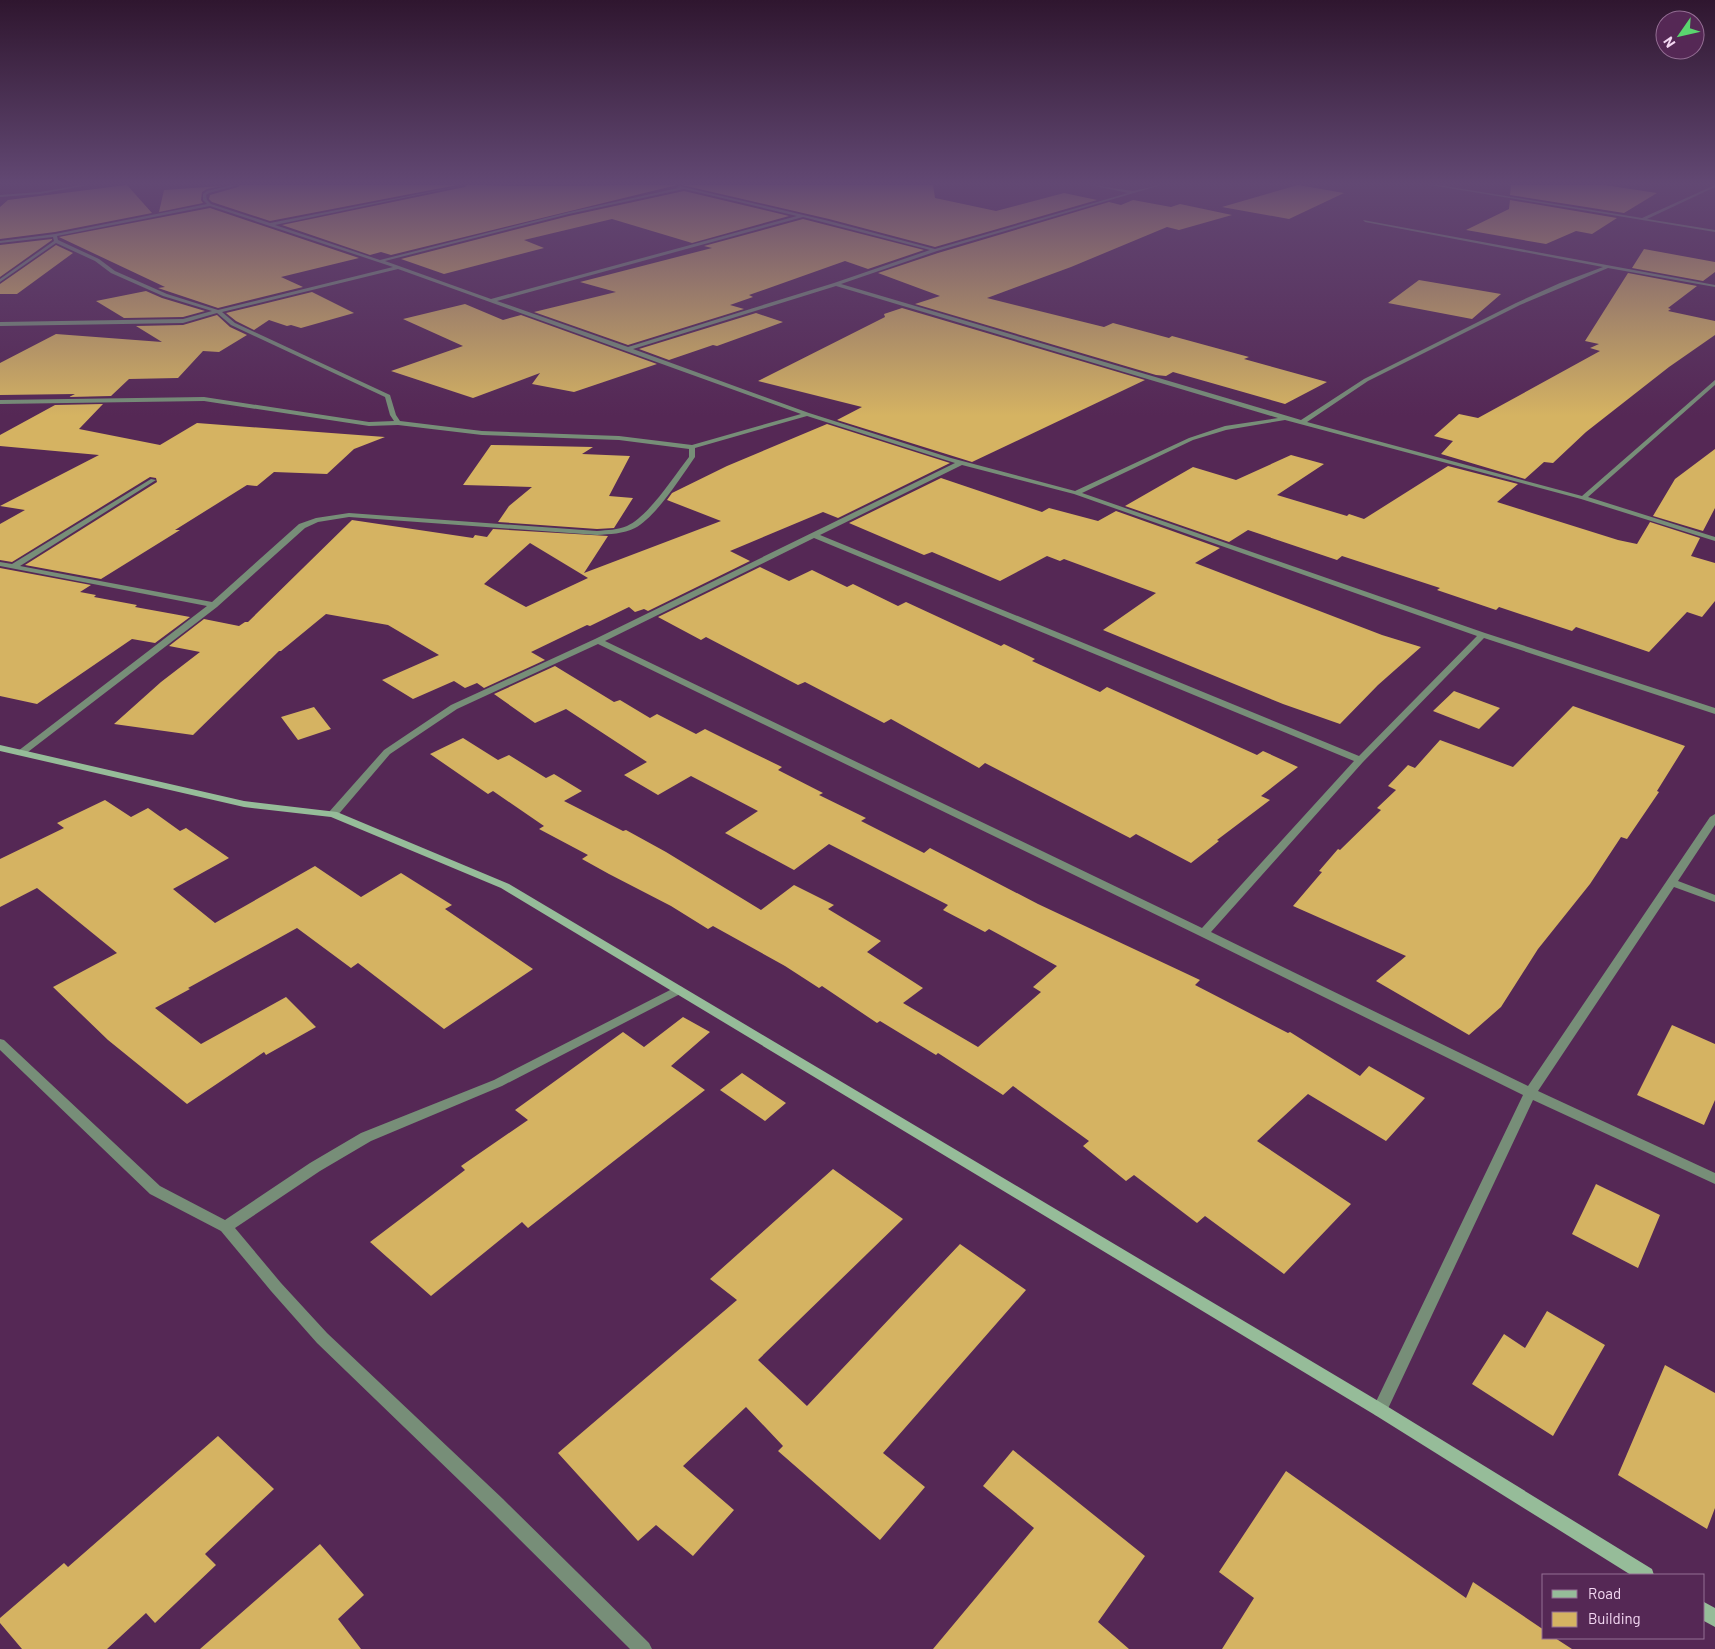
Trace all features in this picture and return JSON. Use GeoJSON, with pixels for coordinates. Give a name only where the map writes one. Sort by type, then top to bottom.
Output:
{"type":"FeatureCollection","features":[{"type":"Feature","properties":{"kind":"street"},"geometry":{"type":"LineString","coordinates":[[0,281],[25,262]]}},
{"type":"Feature","properties":{"kind":"street"},"geometry":{"type":"LineString","coordinates":[[100,262],[113,272],[165,295],[220,312],[234,324],[388,396],[393,415],[398,423]]}},
{"type":"Feature","properties":{"kind":"street"},"geometry":{"type":"LineString","coordinates":[[382,262],[807,414],[962,462],[1076,493],[1482,635],[1715,711]]}},
{"type":"Feature","properties":{"kind":"street"},"geometry":{"type":"LineString","coordinates":[[493,300],[633,262]]}},
{"type":"Feature","properties":{"kind":"street"},"geometry":{"type":"LineString","coordinates":[[628,349],[900,262]]}},
{"type":"Feature","properties":{"kind":"street"},"geometry":{"type":"LineString","coordinates":[[1585,262],[1715,286]]}},
{"type":"Feature","properties":{"kind":"street"},"geometry":{"type":"LineString","coordinates":[[1301,423],[1366,380],[1527,300],[1607,266]]}},
{"type":"Feature","properties":{"kind":"street"},"geometry":{"type":"LineString","coordinates":[[0,324],[178,321],[397,268]]}},
{"type":"Feature","properties":{"kind":"street"},"geometry":{"type":"LineString","coordinates":[[836,284],[1301,423],[1583,498],[1715,538]]}},
{"type":"Feature","properties":{"kind":"street"},"geometry":{"type":"LineString","coordinates":[[1583,498],[1715,382]]}},
{"type":"Feature","properties":{"kind":"street"},"geometry":{"type":"LineString","coordinates":[[0,402],[204,399],[369,424],[398,423],[482,433],[619,438],[692,447],[807,414]]}},
{"type":"Feature","properties":{"kind":"street"},"geometry":{"type":"LineString","coordinates":[[1076,493],[1191,439],[1225,428],[1286,418]]}},
{"type":"Feature","properties":{"kind":"street"},"geometry":{"type":"LineString","coordinates":[[21,752],[214,605],[302,526],[316,520],[349,515],[597,533],[618,532],[635,525],[646,515],[692,457],[692,447]]}},
{"type":"Feature","properties":{"kind":"street"},"geometry":{"type":"LineString","coordinates":[[333,814],[387,752],[454,707],[598,642],[962,462]]}},
{"type":"Feature","properties":{"kind":"street"},"geometry":{"type":"LineString","coordinates":[[14,566],[153,480]]}},
{"type":"Feature","properties":{"kind":"street"},"geometry":{"type":"LineString","coordinates":[[814,535],[1360,760]]}},
{"type":"Feature","properties":{"kind":"street"},"geometry":{"type":"LineString","coordinates":[[0,564],[214,605]]}},
{"type":"Feature","properties":{"kind":"street"},"geometry":{"type":"LineString","coordinates":[[1204,934],[1360,760],[1482,635]]}},
{"type":"Feature","properties":{"kind":"street"},"geometry":{"type":"LineString","coordinates":[[598,642],[1204,934],[1530,1094],[1715,1179]]}},
{"type":"Feature","properties":{"kind":"street"},"geometry":{"type":"LineString","coordinates":[[0,748],[244,804],[333,814],[505,886],[1380,1410],[1644,1574]]}},
{"type":"Feature","properties":{"kind":"street"},"geometry":{"type":"LineString","coordinates":[[1380,1410],[1530,1094],[1715,817]]}},
{"type":"Feature","properties":{"kind":"street"},"geometry":{"type":"LineString","coordinates":[[1672,882],[1715,899]]}},
{"type":"Feature","properties":{"kind":"street"},"geometry":{"type":"LineString","coordinates":[[226,1227],[315,1167],[366,1137],[498,1083],[678,990]]}},
{"type":"Feature","properties":{"kind":"street"},"geometry":{"type":"LineString","coordinates":[[0,1043],[155,1190],[226,1227],[322,1338],[643,1649]]}},
{"type":"Feature","properties":{"kind":"building"},"geometry":{"type":"Polygon","coordinates":[[[0,262],[21,262],[0,277],[0,262]]]}},
{"type":"Feature","properties":{"kind":"building"},"geometry":{"type":"Polygon","coordinates":[[[32,262],[61,262],[17,294],[0,294],[0,284],[32,262]]]}},
{"type":"Feature","properties":{"kind":"building"},"geometry":{"type":"Polygon","coordinates":[[[112,262],[343,262],[281,277],[303,287],[218,308],[158,288],[165,287],[112,262]]]}},
{"type":"Feature","properties":{"kind":"building"},"geometry":{"type":"Polygon","coordinates":[[[409,262],[490,262],[444,274],[409,262]]]}},
{"type":"Feature","properties":{"kind":"building"},"geometry":{"type":"Polygon","coordinates":[[[658,262],[842,262],[749,295],[753,297],[730,305],[744,309],[628,345],[534,312],[616,292],[580,282],[658,262]]]}},
{"type":"Feature","properties":{"kind":"building"},"geometry":{"type":"Polygon","coordinates":[[[848,262],[889,262],[868,269],[848,262]]]}},
{"type":"Feature","properties":{"kind":"building"},"geometry":{"type":"Polygon","coordinates":[[[911,262],[1083,262],[987,298],[1104,327],[1113,323],[1169,338],[1172,336],[1249,357],[1244,359],[1327,382],[1285,404],[1173,372],[1166,376],[1156,375],[915,304],[940,296],[878,273],[911,262]]]}},
{"type":"Feature","properties":{"kind":"building"},"geometry":{"type":"Polygon","coordinates":[[[1636,262],[1715,262],[1715,272],[1703,281],[1632,268],[1636,262]]]}},
{"type":"Feature","properties":{"kind":"building"},"geometry":{"type":"Polygon","coordinates":[[[1628,273],[1697,286],[1668,308],[1671,309],[1668,311],[1715,321],[1715,335],[1669,367],[1586,432],[1553,463],[1544,462],[1525,479],[1441,454],[1453,441],[1434,436],[1459,414],[1478,418],[1600,351],[1590,348],[1599,344],[1585,341],[1628,273]]]}},
{"type":"Feature","properties":{"kind":"building"},"geometry":{"type":"Polygon","coordinates":[[[1419,280],[1501,294],[1472,319],[1388,303],[1419,280]]]}},
{"type":"Feature","properties":{"kind":"building"},"geometry":{"type":"Polygon","coordinates":[[[146,291],[205,311],[183,317],[124,318],[96,301],[146,291]]]}},
{"type":"Feature","properties":{"kind":"building"},"geometry":{"type":"Polygon","coordinates":[[[312,292],[354,313],[301,328],[269,320],[254,330],[236,321],[226,313],[312,292]]]}},
{"type":"Feature","properties":{"kind":"building"},"geometry":{"type":"Polygon","coordinates":[[[465,304],[503,320],[521,315],[657,364],[574,392],[532,384],[540,373],[473,398],[391,371],[463,346],[403,319],[465,304]]]}},
{"type":"Feature","properties":{"kind":"building"},"geometry":{"type":"Polygon","coordinates":[[[902,308],[1145,380],[972,462],[837,420],[862,407],[758,381],[885,317],[884,314],[902,308]]]}},
{"type":"Feature","properties":{"kind":"building"},"geometry":{"type":"Polygon","coordinates":[[[756,313],[783,322],[717,346],[713,345],[669,360],[639,349],[756,313]]]}},
{"type":"Feature","properties":{"kind":"building"},"geometry":{"type":"Polygon","coordinates":[[[217,315],[230,327],[247,335],[219,352],[203,351],[178,378],[129,379],[111,396],[69,397],[75,394],[0,395],[0,363],[56,334],[162,342],[136,326],[183,325],[217,315]]]}},
{"type":"Feature","properties":{"kind":"building"},"geometry":{"type":"Polygon","coordinates":[[[103,404],[79,429],[160,445],[197,423],[385,437],[354,449],[327,474],[274,472],[257,486],[247,485],[175,530],[180,530],[101,579],[25,565],[157,482],[156,478],[150,477],[12,562],[0,560],[0,524],[25,510],[0,506],[99,455],[0,446],[0,435],[55,405],[103,404]]]}},
{"type":"Feature","properties":{"kind":"building"},"geometry":{"type":"Polygon","coordinates":[[[827,424],[950,463],[838,518],[823,512],[730,551],[750,561],[648,611],[644,609],[635,612],[629,607],[590,626],[587,625],[531,652],[545,660],[484,688],[477,683],[465,688],[454,681],[413,699],[382,680],[439,655],[388,625],[326,614],[279,651],[193,735],[114,724],[161,682],[200,652],[169,646],[204,619],[239,626],[248,622],[352,520],[473,538],[475,535],[487,537],[493,529],[608,536],[584,573],[721,521],[667,500],[672,493],[727,466],[827,424]],[[530,543],[484,584],[526,607],[588,578],[530,543]]]}},
{"type":"Feature","properties":{"kind":"building"},"geometry":{"type":"Polygon","coordinates":[[[491,445],[593,447],[582,454],[630,456],[609,496],[633,498],[614,528],[597,529],[498,522],[509,506],[532,487],[463,485],[491,445]]]}},
{"type":"Feature","properties":{"kind":"building"},"geometry":{"type":"Polygon","coordinates":[[[1715,449],[1715,508],[1703,531],[1653,516],[1675,479],[1715,449]]]}},
{"type":"Feature","properties":{"kind":"building"},"geometry":{"type":"Polygon","coordinates":[[[1291,455],[1324,464],[1277,495],[1347,516],[1349,514],[1364,519],[1448,466],[1518,484],[1497,502],[1618,540],[1637,544],[1650,522],[1700,538],[1691,556],[1715,563],[1715,601],[1702,617],[1687,612],[1649,652],[1576,627],[1572,631],[1499,607],[1496,610],[1437,590],[1440,588],[1342,556],[1337,560],[1248,530],[1229,542],[1125,506],[1193,467],[1236,480],[1291,455]]]}},
{"type":"Feature","properties":{"kind":"building"},"geometry":{"type":"Polygon","coordinates":[[[941,478],[1042,512],[1049,508],[1098,521],[1116,511],[1220,548],[1195,563],[1382,635],[1421,647],[1378,685],[1340,724],[1283,704],[1103,630],[1156,593],[1064,559],[1060,561],[1047,556],[1000,581],[932,552],[924,555],[849,523],[941,478]]]}},
{"type":"Feature","properties":{"kind":"building"},"geometry":{"type":"Polygon","coordinates":[[[760,567],[789,581],[812,570],[847,587],[853,584],[898,606],[906,602],[1001,646],[1004,644],[1035,659],[1032,661],[1100,692],[1107,687],[1257,755],[1263,751],[1298,767],[1261,796],[1270,800],[1217,840],[1219,841],[1191,863],[1136,834],[1130,838],[985,763],[979,768],[891,719],[884,723],[805,682],[798,685],[706,637],[701,640],[658,617],[760,567]]]}},
{"type":"Feature","properties":{"kind":"building"},"geometry":{"type":"Polygon","coordinates":[[[0,568],[91,585],[80,592],[96,595],[94,597],[137,605],[135,607],[190,617],[155,643],[132,639],[37,704],[0,696],[0,568]]]}},
{"type":"Feature","properties":{"kind":"building"},"geometry":{"type":"Polygon","coordinates":[[[555,666],[614,702],[620,700],[650,718],[657,714],[696,734],[705,729],[782,767],[778,770],[823,793],[819,795],[866,818],[861,821],[924,853],[930,848],[1038,904],[1200,980],[1195,985],[1288,1033],[1290,1032],[1360,1076],[1369,1066],[1425,1098],[1386,1141],[1308,1094],[1257,1141],[1351,1204],[1284,1274],[1205,1216],[1197,1223],[1134,1175],[1126,1181],[1083,1146],[1089,1141],[1013,1086],[1003,1095],[938,1053],[936,1055],[880,1021],[877,1023],[822,986],[819,988],[785,966],[713,926],[708,929],[671,906],[582,859],[588,855],[539,829],[544,826],[493,791],[488,794],[430,754],[463,738],[498,760],[509,755],[546,778],[554,774],[582,791],[564,801],[623,831],[626,830],[666,852],[761,910],[794,885],[834,905],[828,909],[881,941],[867,952],[923,988],[903,1003],[978,1047],[1041,992],[1033,987],[1057,966],[989,929],[985,932],[943,910],[948,905],[829,844],[794,870],[725,833],[758,811],[691,776],[658,795],[624,775],[647,762],[566,709],[535,723],[494,694],[555,666]]]}},
{"type":"Feature","properties":{"kind":"building"},"geometry":{"type":"Polygon","coordinates":[[[1454,691],[1500,708],[1479,729],[1433,711],[1454,691]]]}},
{"type":"Feature","properties":{"kind":"building"},"geometry":{"type":"Polygon","coordinates":[[[1573,706],[1685,746],[1657,791],[1659,792],[1627,839],[1621,837],[1590,884],[1538,949],[1501,1007],[1469,1035],[1376,981],[1406,956],[1293,906],[1322,872],[1319,871],[1338,849],[1340,850],[1381,810],[1377,808],[1396,790],[1388,786],[1408,765],[1415,768],[1440,740],[1513,767],[1573,706]]]}},
{"type":"Feature","properties":{"kind":"building"},"geometry":{"type":"Polygon","coordinates":[[[314,707],[331,729],[298,740],[281,717],[314,707]]]}},
{"type":"Feature","properties":{"kind":"building"},"geometry":{"type":"Polygon","coordinates":[[[105,800],[131,817],[148,808],[180,831],[186,828],[229,858],[173,889],[215,923],[315,866],[361,897],[401,873],[452,905],[445,909],[533,969],[444,1029],[358,963],[351,968],[297,928],[155,1008],[201,1044],[286,997],[316,1027],[266,1055],[264,1052],[187,1104],[108,1040],[53,987],[117,953],[37,888],[0,907],[0,859],[64,828],[57,823],[105,800]]]}},
{"type":"Feature","properties":{"kind":"building"},"geometry":{"type":"Polygon","coordinates":[[[683,1017],[710,1032],[671,1066],[705,1090],[528,1228],[522,1222],[431,1296],[370,1242],[465,1170],[461,1166],[528,1120],[515,1110],[623,1032],[644,1047],[683,1017]]]}},
{"type":"Feature","properties":{"kind":"building"},"geometry":{"type":"Polygon","coordinates":[[[1672,1025],[1715,1044],[1715,1100],[1704,1125],[1637,1095],[1672,1025]]]}},
{"type":"Feature","properties":{"kind":"building"},"geometry":{"type":"Polygon","coordinates":[[[742,1073],[786,1103],[765,1121],[720,1090],[742,1073]]]}},
{"type":"Feature","properties":{"kind":"building"},"geometry":{"type":"Polygon","coordinates":[[[833,1169],[903,1219],[758,1360],[807,1406],[960,1244],[1026,1290],[883,1453],[925,1487],[880,1540],[778,1451],[783,1446],[746,1407],[683,1466],[734,1510],[693,1556],[656,1525],[638,1541],[558,1453],[737,1300],[710,1279],[833,1169]]]}},
{"type":"Feature","properties":{"kind":"building"},"geometry":{"type":"Polygon","coordinates":[[[1596,1184],[1660,1215],[1638,1268],[1572,1234],[1596,1184]]]}},
{"type":"Feature","properties":{"kind":"building"},"geometry":{"type":"Polygon","coordinates":[[[1547,1311],[1605,1345],[1553,1436],[1472,1384],[1504,1334],[1525,1348],[1547,1311]]]}},
{"type":"Feature","properties":{"kind":"building"},"geometry":{"type":"Polygon","coordinates":[[[1665,1365],[1715,1393],[1715,1508],[1707,1529],[1618,1475],[1665,1365]]]}},
{"type":"Feature","properties":{"kind":"building"},"geometry":{"type":"Polygon","coordinates":[[[218,1436],[274,1489],[205,1554],[216,1565],[155,1623],[146,1613],[107,1649],[22,1649],[0,1623],[0,1618],[64,1563],[68,1567],[218,1436]]]}},
{"type":"Feature","properties":{"kind":"building"},"geometry":{"type":"Polygon","coordinates":[[[1013,1450],[1145,1556],[1098,1622],[1129,1649],[933,1649],[1034,1528],[983,1486],[1013,1450]]]}},
{"type":"Feature","properties":{"kind":"building"},"geometry":{"type":"Polygon","coordinates":[[[1286,1471],[1466,1598],[1473,1582],[1542,1629],[1542,1639],[1557,1639],[1572,1649],[1222,1649],[1254,1598],[1219,1572],[1286,1471]]]}},
{"type":"Feature","properties":{"kind":"building"},"geometry":{"type":"Polygon","coordinates":[[[320,1544],[364,1595],[338,1619],[361,1649],[200,1649],[320,1544]]]}}]}
